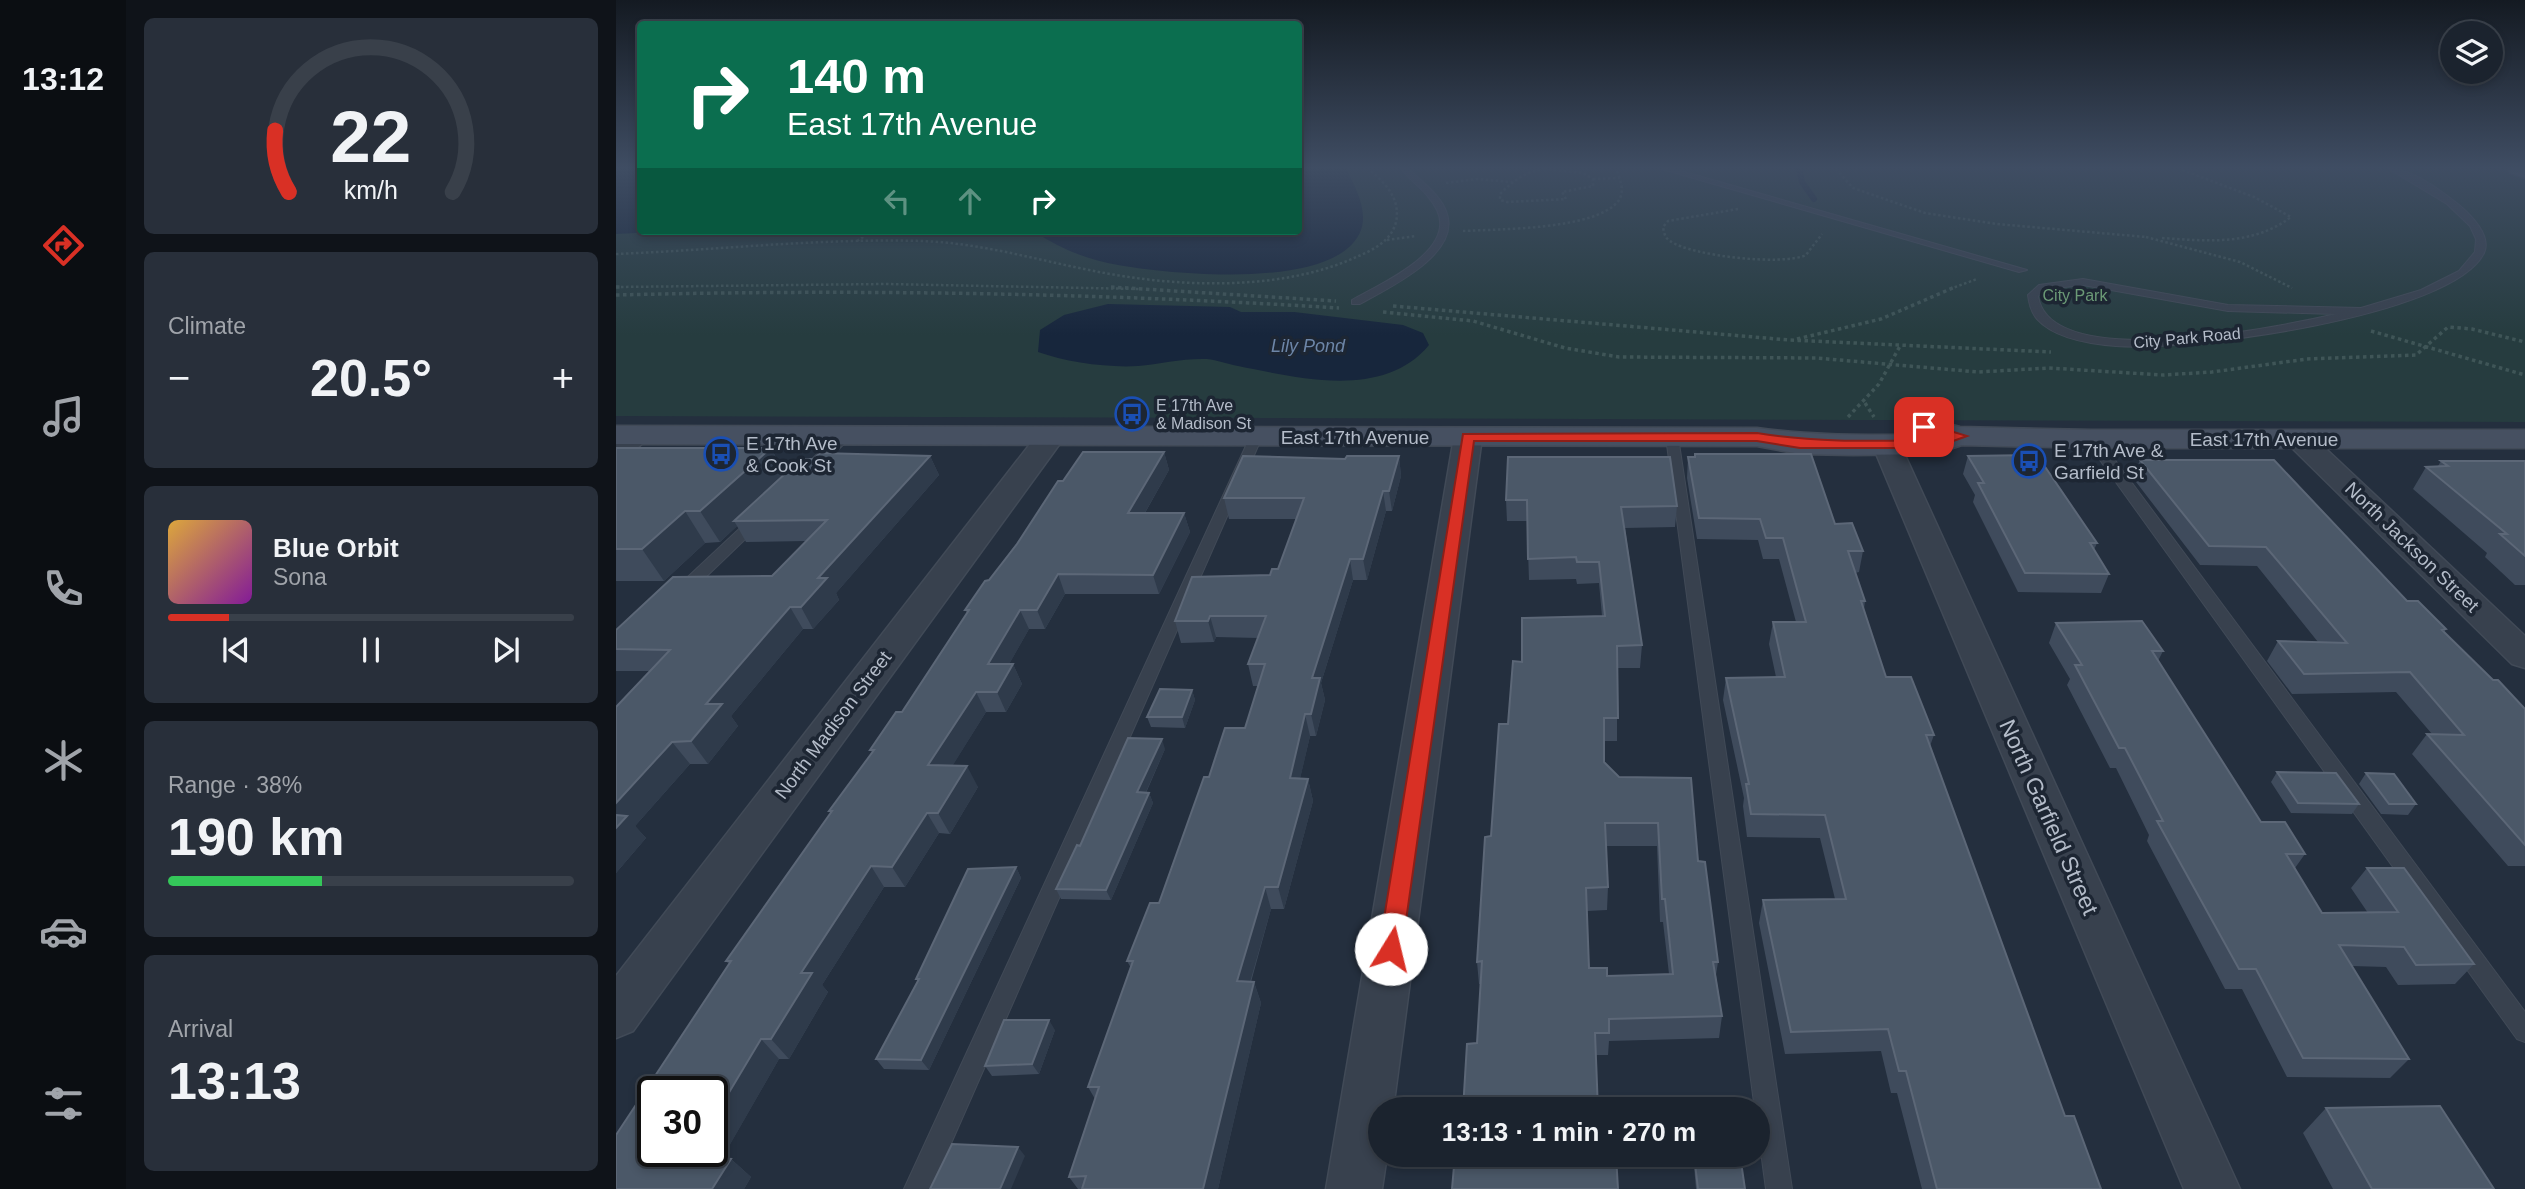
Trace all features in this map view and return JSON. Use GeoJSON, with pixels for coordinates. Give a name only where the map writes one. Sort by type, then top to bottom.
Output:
{"type":"FeatureCollection","features":[{"type":"Feature","properties":{"kind":"main road","name":"East 17th Avenue"},"geometry":{"type":"LineString","coordinates":[[1757,437],[1798,428],[1924,427],[1960,436],[2521,442]]}},
{"type":"Feature","properties":{"kind":"main road","name":"East 17th Avenue"},"geometry":{"type":"LineString","coordinates":[[623,441],[845,436],[1757,437],[1800,444],[1934,444],[1960,436]]}},
{"type":"Feature","properties":{"kind":"street","name":"North Madison Street"},"geometry":{"type":"LineString","coordinates":[[616,1015],[1051,436]]}},
{"type":"Feature","properties":{"kind":"street"},"geometry":{"type":"LineString","coordinates":[[1354,1189],[1468,437]]}},
{"type":"Feature","properties":{"kind":"street","name":"North Jackson Street"},"geometry":{"type":"LineString","coordinates":[[2299,439],[2525,656]]}},
{"type":"Feature","properties":{"kind":"street","name":"North Garfield Street"},"geometry":{"type":"LineString","coordinates":[[1886,444],[2212,1189]]}},
{"type":"Feature","properties":{"kind":"lane"},"geometry":{"type":"LineString","coordinates":[[1352,306],[1421,262],[1441,244],[1446,232],[1445,224]]}},
{"type":"Feature","properties":{"kind":"lane"},"geometry":{"type":"LineString","coordinates":[[1859,224],[2022,270]]}},
{"type":"Feature","properties":{"kind":"lane","name":"City Park Road"},"geometry":{"type":"LineString","coordinates":[[2366,312],[2273,311],[2217,307],[2083,282],[2043,287],[2033,295],[2032,304],[2041,320],[2061,329],[2118,344],[2161,344],[2231,335],[2366,312],[2446,281],[2472,267],[2481,251],[2479,233],[2473,224]]}},
{"type":"Feature","properties":{"kind":"lane"},"geometry":{"type":"LineString","coordinates":[[803,476],[845,436]]}},
{"type":"Feature","properties":{"kind":"lane"},"geometry":{"type":"LineString","coordinates":[[917,1189],[1256,437]]}},
{"type":"Feature","properties":{"kind":"lane"},"geometry":{"type":"LineString","coordinates":[[1672,437],[1779,1189]]}},
{"type":"Feature","properties":{"kind":"lane"},"geometry":{"type":"LineString","coordinates":[[2092,439],[2525,1031]]}},
{"type":"Feature","properties":{"kind":"lane"},"geometry":{"type":"LineString","coordinates":[[675,598],[763,513]]}},
{"type":"Feature","properties":{"kind":"path"},"geometry":{"type":"LineString","coordinates":[[616,254],[856,241],[954,243],[1017,252],[1140,278],[1175,281],[1262,280],[1305,275],[1345,264],[1387,240],[1395,224]]}},
{"type":"Feature","properties":{"kind":"path"},"geometry":{"type":"LineString","coordinates":[[1446,232],[1562,224]]}},
{"type":"Feature","properties":{"kind":"path"},"geometry":{"type":"LineString","coordinates":[[1665,224],[1664,235],[1671,243],[1717,255],[1781,260],[1800,259],[1812,251],[1819,242],[1819,236],[1840,224]]}},
{"type":"Feature","properties":{"kind":"path"},"geometry":{"type":"LineString","coordinates":[[2008,224],[2214,241],[2237,239],[2280,228],[2284,224]]}},
{"type":"Feature","properties":{"kind":"path"},"geometry":{"type":"LineString","coordinates":[[856,241],[866,235]]}},
{"type":"Feature","properties":{"kind":"path"},"geometry":{"type":"LineString","coordinates":[[2146,237],[2183,245],[2255,267],[2300,293]]}},
{"type":"Feature","properties":{"kind":"path"},"geometry":{"type":"LineString","coordinates":[[1167,291],[1175,281]]}},
{"type":"Feature","properties":{"kind":"path"},"geometry":{"type":"LineString","coordinates":[[616,287],[886,284],[1096,286],[1789,340],[2005,348]]}},
{"type":"Feature","properties":{"kind":"path"},"geometry":{"type":"LineString","coordinates":[[616,295],[887,291],[1039,293],[1167,296],[1352,306]]}},
{"type":"Feature","properties":{"kind":"path"},"geometry":{"type":"LineString","coordinates":[[1376,311],[1473,321],[1593,354],[1656,358],[1816,358],[1978,372],[2049,368],[2164,375],[2212,372],[2307,359],[2416,355],[2448,327],[2472,329],[2525,342]]}},
{"type":"Feature","properties":{"kind":"path"},"geometry":{"type":"LineString","coordinates":[[2359,327],[2525,376]]}},
{"type":"Feature","properties":{"kind":"path"},"geometry":{"type":"LineString","coordinates":[[1844,421],[1865,403],[1893,365],[1900,345]]}},
{"type":"Feature","properties":{"kind":"green space","name":"City Park"},"geometry":{"type":"Polygon","coordinates":[[[616,224],[637,224],[637,235],[1302,235],[1302,224],[2525,224],[2525,422],[616,416],[616,224]]]}},
{"type":"Feature","properties":{"kind":"water"},"geometry":{"type":"Polygon","coordinates":[[[616,224],[637,224],[637,233],[616,234],[616,224]]]}},
{"type":"Feature","properties":{"kind":"water"},"geometry":{"type":"Polygon","coordinates":[[[1302,224],[1362,224],[1346,250],[1320,263],[1287,271],[1250,274],[1142,269],[1096,260],[1053,243],[1040,235],[1302,235],[1302,224]]]}},
{"type":"Feature","properties":{"kind":"water","name":"Lily Pond"},"geometry":{"type":"Polygon","coordinates":[[[1108,304],[1230,307],[1241,312],[1294,312],[1403,325],[1423,333],[1429,345],[1410,362],[1389,373],[1365,379],[1339,381],[1287,376],[1207,359],[1114,366],[1074,361],[1038,352],[1040,330],[1064,315],[1108,304]]]}},
{"type":"Feature","properties":{"kind":"building"},"geometry":{"type":"Polygon","coordinates":[[[616,448],[771,448],[700,511],[685,511],[642,549],[616,549],[616,448]]]}},
{"type":"Feature","properties":{"kind":"building"},"geometry":{"type":"Polygon","coordinates":[[[1083,452],[1164,452],[1128,513],[1184,513],[1153,575],[1058,574],[1037,610],[1020,610],[988,664],[1013,664],[997,692],[976,692],[928,765],[967,766],[938,813],[927,813],[892,867],[871,866],[801,973],[812,973],[771,1039],[761,1039],[728,1094],[728,1076],[655,1076],[731,961],[726,961],[874,750],[870,750],[896,712],[902,712],[969,610],[965,610],[985,581],[989,580],[1017,544],[1058,481],[1063,481],[1083,452]]]}},
{"type":"Feature","properties":{"kind":"building"},"geometry":{"type":"Polygon","coordinates":[[[820,453],[930,456],[818,578],[827,578],[801,607],[790,607],[706,704],[722,704],[691,741],[672,742],[616,803],[616,707],[670,650],[616,649],[616,630],[673,577],[772,576],[827,520],[734,521],[801,459],[814,459],[820,453]]]}},
{"type":"Feature","properties":{"kind":"building"},"geometry":{"type":"Polygon","coordinates":[[[1695,454],[1811,454],[1835,524],[1852,523],[1863,551],[1848,551],[1886,677],[1911,677],[1934,735],[1926,735],[2065,1116],[2074,1116],[2101,1189],[1937,1189],[1906,1071],[1899,1071],[1888,1029],[1791,1032],[1763,900],[1846,899],[1825,815],[1751,814],[1746,784],[1749,784],[1726,678],[1785,677],[1773,622],[1806,622],[1783,538],[1766,538],[1760,519],[1699,518],[1688,457],[1695,457],[1695,454]]]}},
{"type":"Feature","properties":{"kind":"building"},"geometry":{"type":"Polygon","coordinates":[[[2037,455],[2097,543],[2090,543],[2109,574],[2025,573],[1978,483],[1984,483],[1968,456],[2037,455]]]}},
{"type":"Feature","properties":{"kind":"building"},"geometry":{"type":"Polygon","coordinates":[[[1243,456],[1345,459],[1347,456],[1399,456],[1389,491],[1383,491],[1363,559],[1350,559],[1312,678],[1320,678],[1311,714],[1305,714],[1290,778],[1308,779],[1278,887],[1265,887],[1237,981],[1254,982],[1203,1189],[1082,1189],[1086,1176],[1069,1177],[1099,1087],[1088,1087],[1133,961],[1127,961],[1150,903],[1159,903],[1204,777],[1209,777],[1225,728],[1245,728],[1265,664],[1248,664],[1266,616],[1210,616],[1208,621],[1175,621],[1192,577],[1270,575],[1272,569],[1278,569],[1304,498],[1224,498],[1243,456]]]}},
{"type":"Feature","properties":{"kind":"building"},"geometry":{"type":"Polygon","coordinates":[[[1508,457],[1670,457],[1677,506],[1621,507],[1642,645],[1617,646],[1618,718],[1604,718],[1604,762],[1619,777],[1691,778],[1698,861],[1705,862],[1718,962],[1713,962],[1722,1016],[1609,1019],[1609,1033],[1595,1033],[1597,1097],[1464,1097],[1467,1044],[1477,1043],[1482,961],[1477,962],[1485,837],[1491,836],[1499,724],[1508,724],[1513,661],[1522,662],[1522,618],[1605,616],[1599,562],[1577,562],[1576,557],[1528,559],[1527,500],[1506,500],[1508,457]],[[1605,823],[1608,887],[1586,888],[1589,968],[1607,968],[1607,976],[1673,974],[1665,899],[1662,899],[1658,823],[1605,823]]]}},
{"type":"Feature","properties":{"kind":"building"},"geometry":{"type":"Polygon","coordinates":[[[2140,460],[2274,460],[2407,601],[2418,601],[2446,629],[2442,630],[2493,680],[2498,680],[2525,709],[2525,845],[2427,734],[2464,735],[2410,672],[2304,674],[2278,641],[2347,643],[2266,547],[2209,546],[2140,460]]]}},
{"type":"Feature","properties":{"kind":"building"},"geometry":{"type":"Polygon","coordinates":[[[2441,461],[2525,461],[2525,556],[2500,534],[2507,534],[2426,467],[2448,466],[2441,461]]]}},
{"type":"Feature","properties":{"kind":"building"},"geometry":{"type":"Polygon","coordinates":[[[2142,621],[2163,651],[2152,651],[2261,822],[2285,822],[2305,854],[2286,854],[2322,913],[2398,912],[2367,868],[2404,868],[2474,964],[2416,965],[2404,947],[2339,945],[2409,1059],[2303,1058],[2256,969],[2239,969],[2157,821],[2163,821],[2125,748],[2119,748],[2075,665],[2082,665],[2056,623],[2142,621]]]}},
{"type":"Feature","properties":{"kind":"building"},"geometry":{"type":"Polygon","coordinates":[[[1160,689],[1192,690],[1182,717],[1147,717],[1160,689]]]}},
{"type":"Feature","properties":{"kind":"building"},"geometry":{"type":"Polygon","coordinates":[[[1128,738],[1162,739],[1137,792],[1149,793],[1106,890],[1056,889],[1077,845],[1080,846],[1128,738]]]}},
{"type":"Feature","properties":{"kind":"building"},"geometry":{"type":"Polygon","coordinates":[[[2277,772],[2336,773],[2359,804],[2298,803],[2277,772]]]}},
{"type":"Feature","properties":{"kind":"building"},"geometry":{"type":"Polygon","coordinates":[[[2366,773],[2394,774],[2416,804],[2389,804],[2366,773]]]}},
{"type":"Feature","properties":{"kind":"building"},"geometry":{"type":"Polygon","coordinates":[[[616,815],[627,816],[616,828],[616,815]]]}},
{"type":"Feature","properties":{"kind":"building"},"geometry":{"type":"Polygon","coordinates":[[[1016,867],[921,1060],[876,1059],[919,979],[916,979],[968,869],[1016,867]]]}},
{"type":"Feature","properties":{"kind":"building"},"geometry":{"type":"Polygon","coordinates":[[[1004,1020],[1049,1020],[1032,1064],[985,1066],[1004,1020]]]}},
{"type":"Feature","properties":{"kind":"building"},"geometry":{"type":"Polygon","coordinates":[[[637,1103],[637,1167],[726,1167],[712,1189],[616,1189],[616,1135],[637,1103]]]}},
{"type":"Feature","properties":{"kind":"building"},"geometry":{"type":"Polygon","coordinates":[[[2440,1106],[2494,1189],[2372,1189],[2326,1108],[2440,1106]]]}},
{"type":"Feature","properties":{"kind":"building"},"geometry":{"type":"Polygon","coordinates":[[[952,1144],[1018,1147],[1000,1189],[930,1189],[952,1144]]]}},
{"type":"Feature","properties":{"kind":"building"},"geometry":{"type":"Polygon","coordinates":[[[1454,1167],[1617,1167],[1618,1189],[1452,1189],[1454,1167]]]}},
{"type":"Feature","properties":{"kind":"building"},"geometry":{"type":"Polygon","coordinates":[[[1695,1167],[1742,1167],[1745,1189],[1698,1189],[1695,1167]]]}},
{"type":"Feature","properties":{"kind":"place","name":"E 17th Ave & Madison St"},"geometry":{"type":"Point","coordinates":[1132,414]}},
{"type":"Feature","properties":{"kind":"place","name":"E 17th Ave & Cook St"},"geometry":{"type":"Point","coordinates":[721,454]}},
{"type":"Feature","properties":{"kind":"place","name":"E 17th Ave & Garfield St"},"geometry":{"type":"Point","coordinates":[2029,461]}},
{"type":"Feature","properties":{"kind":"route"},"geometry":{"type":"LineString","coordinates":[[1391,949],[1468,437],[1757,437],[1800,444],[1853,445],[1934,444],[1960,436],[1924,427]]}}]}
